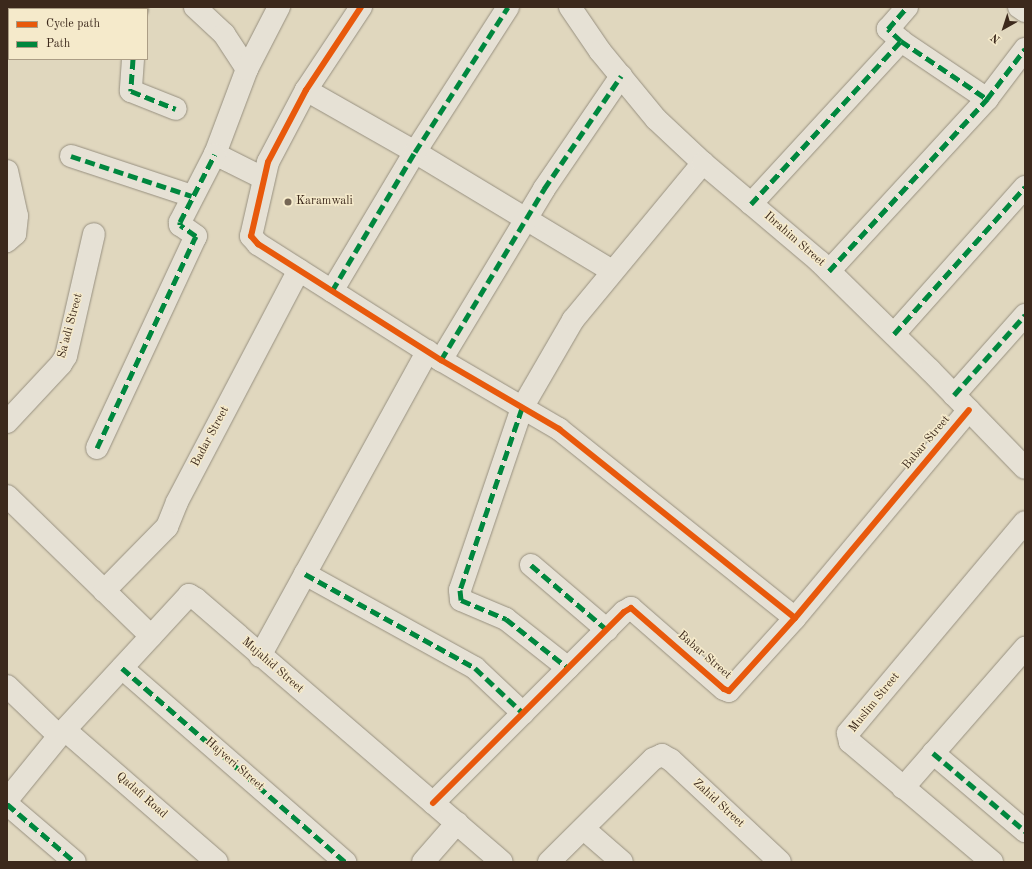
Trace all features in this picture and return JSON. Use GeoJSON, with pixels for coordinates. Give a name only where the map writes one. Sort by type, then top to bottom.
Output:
{"type":"FeatureCollection","features":[{"type":"Feature","properties":{"kind":"street"},"geometry":{"type":"LineString","coordinates":[[195,7],[224,34],[247,69]]}},
{"type":"Feature","properties":{"kind":"street"},"geometry":{"type":"LineString","coordinates":[[97,448],[196,238],[196,236],[180,225],[180,222],[192,196],[205,176],[215,154],[247,69],[279,7]]}},
{"type":"Feature","properties":{"kind":"street"},"geometry":{"type":"LineString","coordinates":[[361,7],[306,90],[268,162],[263,178],[251,236],[258,244],[434,356],[559,429],[795,618]]}},
{"type":"Feature","properties":{"kind":"street"},"geometry":{"type":"LineString","coordinates":[[332,291],[415,152],[508,7]]}},
{"type":"Feature","properties":{"kind":"street","name":"Ibrahim Street"},"geometry":{"type":"LineString","coordinates":[[570,7],[600,51],[656,119],[703,163],[829,271],[1024,465]]}},
{"type":"Feature","properties":{"kind":"street"},"geometry":{"type":"LineString","coordinates":[[907,7],[888,29],[901,41],[987,99]]}},
{"type":"Feature","properties":{"kind":"street"},"geometry":{"type":"LineString","coordinates":[[1019,7],[1025,11]]}},
{"type":"Feature","properties":{"kind":"street"},"geometry":{"type":"LineString","coordinates":[[752,204],[901,41]]}},
{"type":"Feature","properties":{"kind":"street"},"geometry":{"type":"LineString","coordinates":[[829,271],[987,99],[1025,49]]}},
{"type":"Feature","properties":{"kind":"street"},"geometry":{"type":"LineString","coordinates":[[132,60],[131,91],[176,109]]}},
{"type":"Feature","properties":{"kind":"street"},"geometry":{"type":"LineString","coordinates":[[260,656],[305,574],[434,356],[526,220],[544,189],[621,76]]}},
{"type":"Feature","properties":{"kind":"street"},"geometry":{"type":"LineString","coordinates":[[306,90],[415,152],[612,271]]}},
{"type":"Feature","properties":{"kind":"street"},"geometry":{"type":"LineString","coordinates":[[215,154],[263,178]]}},
{"type":"Feature","properties":{"kind":"street"},"geometry":{"type":"LineString","coordinates":[[70,156],[192,196]]}},
{"type":"Feature","properties":{"kind":"street"},"geometry":{"type":"LineString","coordinates":[[568,668],[506,619],[460,600],[460,590],[522,408],[573,320],[612,271],[703,163]]}},
{"type":"Feature","properties":{"kind":"street"},"geometry":{"type":"LineString","coordinates":[[7,171],[17,216],[15,234],[7,241]]}},
{"type":"Feature","properties":{"kind":"street"},"geometry":{"type":"LineString","coordinates":[[894,334],[1025,187]]}},
{"type":"Feature","properties":{"kind":"street","name":"Sa'adi Street"},"geometry":{"type":"LineString","coordinates":[[7,422],[62,364],[66,356],[94,234]]}},
{"type":"Feature","properties":{"kind":"street","name":"Badar Street"},"geometry":{"type":"LineString","coordinates":[[104,591],[167,527],[176,502],[298,270]]}},
{"type":"Feature","properties":{"kind":"street"},"geometry":{"type":"LineString","coordinates":[[954,395],[1025,315]]}},
{"type":"Feature","properties":{"kind":"street","name":"Babar Street"},"geometry":{"type":"LineString","coordinates":[[433,803],[624,612],[630,608],[724,689],[729,691],[795,618],[969,410]]}},
{"type":"Feature","properties":{"kind":"street"},"geometry":{"type":"LineString","coordinates":[[7,496],[151,636]]}},
{"type":"Feature","properties":{"kind":"street","name":"Muslim Street"},"geometry":{"type":"LineString","coordinates":[[992,862],[850,742],[848,733],[1025,522]]}},
{"type":"Feature","properties":{"kind":"street"},"geometry":{"type":"LineString","coordinates":[[531,565],[607,630]]}},
{"type":"Feature","properties":{"kind":"street"},"geometry":{"type":"LineString","coordinates":[[305,574],[475,668],[523,713]]}},
{"type":"Feature","properties":{"kind":"street","name":"Mujahid Street"},"geometry":{"type":"LineString","coordinates":[[7,800],[62,733],[189,595],[196,599],[260,656],[502,862]]}},
{"type":"Feature","properties":{"kind":"street"},"geometry":{"type":"LineString","coordinates":[[903,788],[1025,648]]}},
{"type":"Feature","properties":{"kind":"street","name":"Hajveri Street"},"geometry":{"type":"LineString","coordinates":[[122,668],[345,862]]}},
{"type":"Feature","properties":{"kind":"street","name":"Qadafi Road"},"geometry":{"type":"LineString","coordinates":[[10,696],[62,733],[217,862]]}},
{"type":"Feature","properties":{"kind":"street"},"geometry":{"type":"LineString","coordinates":[[933,754],[1025,831]]}},
{"type":"Feature","properties":{"kind":"street","name":"Zahid Street"},"geometry":{"type":"LineString","coordinates":[[584,829],[653,759],[662,756],[671,760],[780,862]]}},
{"type":"Feature","properties":{"kind":"street"},"geometry":{"type":"LineString","coordinates":[[7,804],[75,862]]}},
{"type":"Feature","properties":{"kind":"street"},"geometry":{"type":"LineString","coordinates":[[423,862],[457,823]]}},
{"type":"Feature","properties":{"kind":"street"},"geometry":{"type":"LineString","coordinates":[[549,862],[584,829],[622,862]]}},
{"type":"Feature","properties":{"kind":"marked path"},"geometry":{"type":"LineString","coordinates":[[332,291],[415,152],[508,7]]}},
{"type":"Feature","properties":{"kind":"marked path"},"geometry":{"type":"LineString","coordinates":[[751,204],[901,41],[888,29],[907,7]]}},
{"type":"Feature","properties":{"kind":"marked path"},"geometry":{"type":"LineString","coordinates":[[901,41],[987,99]]}},
{"type":"Feature","properties":{"kind":"marked path"},"geometry":{"type":"LineString","coordinates":[[829,271],[987,99],[1025,49]]}},
{"type":"Feature","properties":{"kind":"marked path"},"geometry":{"type":"LineString","coordinates":[[133,60],[131,91],[176,109]]}},
{"type":"Feature","properties":{"kind":"marked path"},"geometry":{"type":"LineString","coordinates":[[441,360],[544,189],[621,76]]}},
{"type":"Feature","properties":{"kind":"marked path"},"geometry":{"type":"LineString","coordinates":[[97,448],[196,236],[180,225],[180,222],[215,154]]}},
{"type":"Feature","properties":{"kind":"marked path"},"geometry":{"type":"LineString","coordinates":[[71,156],[192,196]]}},
{"type":"Feature","properties":{"kind":"marked path"},"geometry":{"type":"LineString","coordinates":[[894,334],[1025,187]]}},
{"type":"Feature","properties":{"kind":"marked path"},"geometry":{"type":"LineString","coordinates":[[954,395],[1025,315]]}},
{"type":"Feature","properties":{"kind":"marked path"},"geometry":{"type":"LineString","coordinates":[[522,408],[460,590],[461,600],[506,619],[568,668]]}},
{"type":"Feature","properties":{"kind":"marked path"},"geometry":{"type":"LineString","coordinates":[[531,565],[607,630]]}},
{"type":"Feature","properties":{"kind":"marked path"},"geometry":{"type":"LineString","coordinates":[[305,574],[475,668],[523,713]]}},
{"type":"Feature","properties":{"kind":"marked path"},"geometry":{"type":"LineString","coordinates":[[122,668],[345,862]]}},
{"type":"Feature","properties":{"kind":"marked path"},"geometry":{"type":"LineString","coordinates":[[933,753],[1025,831]]}},
{"type":"Feature","properties":{"kind":"marked path"},"geometry":{"type":"LineString","coordinates":[[7,804],[75,862]]}},
{"type":"Feature","properties":{"kind":"cycle path"},"geometry":{"type":"LineString","coordinates":[[361,7],[306,90],[268,162],[251,236],[258,244],[441,360],[559,429],[795,618]]}},
{"type":"Feature","properties":{"kind":"cycle path"},"geometry":{"type":"LineString","coordinates":[[433,803],[624,612],[631,608],[724,689],[729,691],[795,618],[969,410]]}},
{"type":"Feature","properties":{"kind":"place","name":"Karamwali"},"geometry":{"type":"Point","coordinates":[288,202]}}]}
